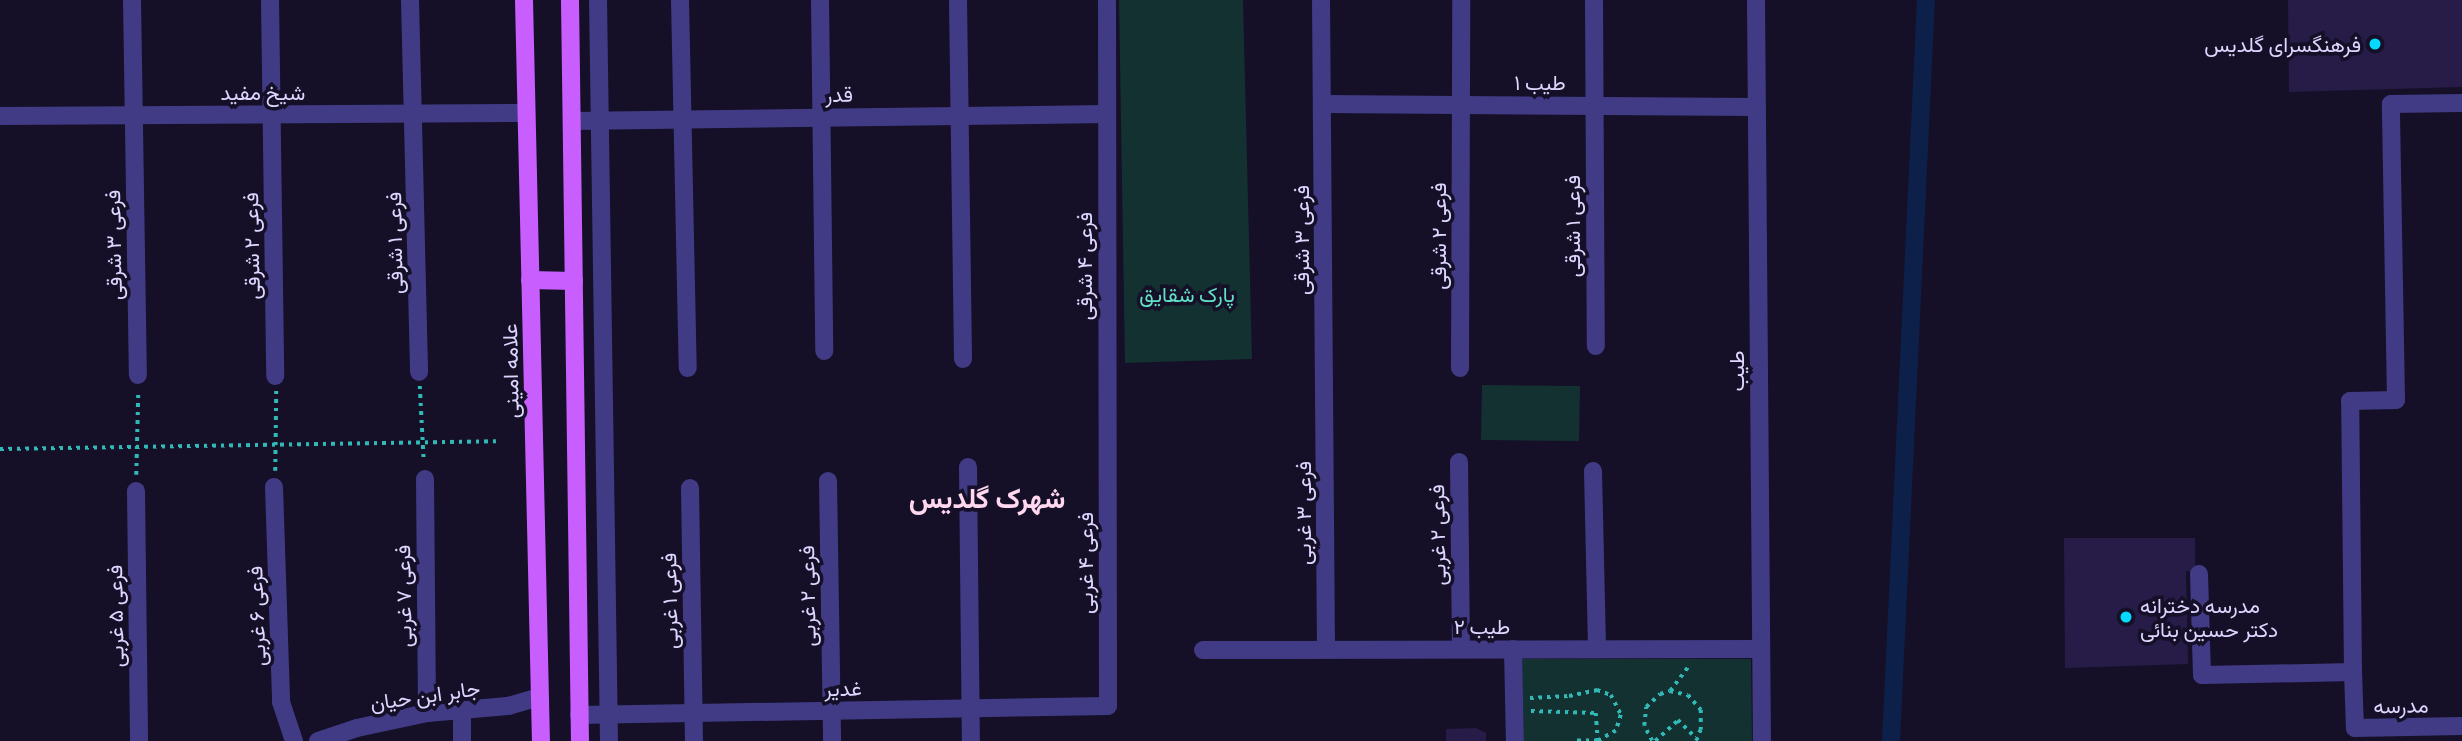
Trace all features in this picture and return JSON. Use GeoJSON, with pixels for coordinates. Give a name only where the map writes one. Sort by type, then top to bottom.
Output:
{"type":"FeatureCollection","features":[{"type":"Feature","properties":{"kind":"main road","name":"علامه امینی"},"geometry":{"type":"LineString","coordinates":[[524,0],[541,741]]}},
{"type":"Feature","properties":{"kind":"main road"},"geometry":{"type":"LineString","coordinates":[[570,0],[580,741]]}},
{"type":"Feature","properties":{"kind":"main road"},"geometry":{"type":"LineString","coordinates":[[530,280],[574,281]]}},
{"type":"Feature","properties":{"kind":"street"},"geometry":{"type":"LineString","coordinates":[[132,0],[133,115]]}},
{"type":"Feature","properties":{"kind":"street"},"geometry":{"type":"LineString","coordinates":[[270,0],[272,114]]}},
{"type":"Feature","properties":{"kind":"street"},"geometry":{"type":"LineString","coordinates":[[410,0],[414,113]]}},
{"type":"Feature","properties":{"kind":"street"},"geometry":{"type":"LineString","coordinates":[[598,0],[609,741]]}},
{"type":"Feature","properties":{"kind":"street"},"geometry":{"type":"LineString","coordinates":[[680,0],[688,368]]}},
{"type":"Feature","properties":{"kind":"street"},"geometry":{"type":"LineString","coordinates":[[820,0],[824,351]]}},
{"type":"Feature","properties":{"kind":"street"},"geometry":{"type":"LineString","coordinates":[[958,0],[963,359]]}},
{"type":"Feature","properties":{"kind":"street"},"geometry":{"type":"LineString","coordinates":[[1107,0],[1107,114]]}},
{"type":"Feature","properties":{"kind":"street"},"geometry":{"type":"LineString","coordinates":[[1321,0],[1323,104]]}},
{"type":"Feature","properties":{"kind":"street"},"geometry":{"type":"LineString","coordinates":[[1461,0],[1461,105]]}},
{"type":"Feature","properties":{"kind":"street"},"geometry":{"type":"LineString","coordinates":[[1594,0],[1595,106]]}},
{"type":"Feature","properties":{"kind":"street","name":"طیب"},"geometry":{"type":"LineString","coordinates":[[1756,0],[1762,741]]}},
{"type":"Feature","properties":{"kind":"street"},"geometry":{"type":"LineString","coordinates":[[2353,672],[2350,401],[2396,400],[2391,104],[2462,103]]}},
{"type":"Feature","properties":{"kind":"street","name":"فرعی ۳ شرقی"},"geometry":{"type":"LineString","coordinates":[[1323,104],[1325,377]]}},
{"type":"Feature","properties":{"kind":"street","name":"طیب ۱"},"geometry":{"type":"LineString","coordinates":[[1323,104],[1757,107]]}},
{"type":"Feature","properties":{"kind":"street","name":"فرعی ۲ شرقی"},"geometry":{"type":"LineString","coordinates":[[1460,368],[1461,105]]}},
{"type":"Feature","properties":{"kind":"street","name":"فرعی ۱ شرقی"},"geometry":{"type":"LineString","coordinates":[[1595,106],[1596,346]]}},
{"type":"Feature","properties":{"kind":"street","name":"فرعی ۱ شرقی"},"geometry":{"type":"LineString","coordinates":[[414,113],[419,372]]}},
{"type":"Feature","properties":{"kind":"street","name":"شیخ مفید"},"geometry":{"type":"LineString","coordinates":[[0,116],[526,113]]}},
{"type":"Feature","properties":{"kind":"street","name":"فرعی ۲ شرقی"},"geometry":{"type":"LineString","coordinates":[[272,114],[275,376]]}},
{"type":"Feature","properties":{"kind":"street","name":"قدر"},"geometry":{"type":"LineString","coordinates":[[572,121],[1107,114]]}},
{"type":"Feature","properties":{"kind":"street","name":"فرعی ۴ شرقی"},"geometry":{"type":"LineString","coordinates":[[1107,114],[1107,419]]}},
{"type":"Feature","properties":{"kind":"street","name":"فرعی ۳ شرقی"},"geometry":{"type":"LineString","coordinates":[[133,115],[138,375]]}},
{"type":"Feature","properties":{"kind":"street","name":"فرعی ۳ غربی"},"geometry":{"type":"LineString","coordinates":[[1325,377],[1326,649]]}},
{"type":"Feature","properties":{"kind":"street","name":"فرعی ۴ غربی"},"geometry":{"type":"LineString","coordinates":[[1107,419],[1108,706]]}},
{"type":"Feature","properties":{"kind":"street","name":"فرعی ۲ غربی"},"geometry":{"type":"LineString","coordinates":[[1459,462],[1461,649]]}},
{"type":"Feature","properties":{"kind":"street"},"geometry":{"type":"LineString","coordinates":[[968,467],[971,741]]}},
{"type":"Feature","properties":{"kind":"street"},"geometry":{"type":"LineString","coordinates":[[1593,471],[1597,649]]}},
{"type":"Feature","properties":{"kind":"street","name":"فرعی ۷ غربی"},"geometry":{"type":"LineString","coordinates":[[425,478],[427,713]]}},
{"type":"Feature","properties":{"kind":"street","name":"فرعی ۲ غربی"},"geometry":{"type":"LineString","coordinates":[[828,481],[831,710]]}},
{"type":"Feature","properties":{"kind":"street","name":"فرعی ۶ غربی"},"geometry":{"type":"LineString","coordinates":[[274,487],[281,702],[294,741]]}},
{"type":"Feature","properties":{"kind":"street","name":"فرعی ۱ غربی"},"geometry":{"type":"LineString","coordinates":[[690,488],[693,713]]}},
{"type":"Feature","properties":{"kind":"street","name":"فرعی ۵ غربی"},"geometry":{"type":"LineString","coordinates":[[136,491],[139,741]]}},
{"type":"Feature","properties":{"kind":"street","name":"مدرسه"},"geometry":{"type":"LineString","coordinates":[[2199,574],[2202,674],[2353,672],[2355,729],[2462,726]]}},
{"type":"Feature","properties":{"kind":"street"},"geometry":{"type":"LineString","coordinates":[[1513,649],[1515,741]]}},
{"type":"Feature","properties":{"kind":"street","name":"طیب ۲"},"geometry":{"type":"LineString","coordinates":[[1203,650],[1761,649]]}},
{"type":"Feature","properties":{"kind":"street","name":"جابر ابن حیان"},"geometry":{"type":"LineString","coordinates":[[318,741],[356,728],[427,713],[462,712],[540,697]]}},
{"type":"Feature","properties":{"kind":"street","name":"غدیر"},"geometry":{"type":"LineString","coordinates":[[579,715],[1108,706]]}},
{"type":"Feature","properties":{"kind":"street"},"geometry":{"type":"LineString","coordinates":[[831,710],[832,741]]}},
{"type":"Feature","properties":{"kind":"street"},"geometry":{"type":"LineString","coordinates":[[462,712],[462,741]]}},
{"type":"Feature","properties":{"kind":"street"},"geometry":{"type":"LineString","coordinates":[[693,713],[694,741]]}},
{"type":"Feature","properties":{"kind":"path"},"geometry":{"type":"LineString","coordinates":[[419,372],[425,478]]}},
{"type":"Feature","properties":{"kind":"path"},"geometry":{"type":"LineString","coordinates":[[136,491],[138,375]]}},
{"type":"Feature","properties":{"kind":"path"},"geometry":{"type":"LineString","coordinates":[[274,487],[277,444],[275,376]]}},
{"type":"Feature","properties":{"kind":"path"},"geometry":{"type":"LineString","coordinates":[[0,449],[496,441]]}},
{"type":"Feature","properties":{"kind":"path"},"geometry":{"type":"LineString","coordinates":[[1676,666],[1700,666]]}},
{"type":"Feature","properties":{"kind":"path"},"geometry":{"type":"LineString","coordinates":[[1670,691],[1689,666]]}},
{"type":"Feature","properties":{"kind":"path"},"geometry":{"type":"LineString","coordinates":[[1528,688],[1528,711],[1596,713],[1598,741]]}},
{"type":"Feature","properties":{"kind":"path"},"geometry":{"type":"LineString","coordinates":[[1528,698],[1569,696],[1597,690],[1611,695],[1621,715],[1616,731],[1598,741],[1577,741]]}},
{"type":"Feature","properties":{"kind":"path"},"geometry":{"type":"LineString","coordinates":[[1670,691],[1688,695],[1701,710],[1698,740],[1678,720],[1654,741],[1644,726],[1646,707],[1660,694],[1670,691]]}},
{"type":"Feature","properties":{"kind":"green space","name":"پارک شقایق"},"geometry":{"type":"Polygon","coordinates":[[[1119,0],[1243,0],[1252,359],[1125,363],[1119,0]]]}},
{"type":"Feature","properties":{"kind":"green space"},"geometry":{"type":"Polygon","coordinates":[[[1482,385],[1580,386],[1579,441],[1481,440],[1482,385]]]}},
{"type":"Feature","properties":{"kind":"green space"},"geometry":{"type":"Polygon","coordinates":[[[1522,659],[1751,659],[1752,741],[1524,741],[1522,659]]]}},
{"type":"Feature","properties":{"kind":"building","name":"فرهنگسرای گلدیس"},"geometry":{"type":"Polygon","coordinates":[[[2288,0],[2462,0],[2462,87],[2289,92],[2288,0]]]}},
{"type":"Feature","properties":{"kind":"building","name":"مدرسه دخترانه دکتر حسین بنائی"},"geometry":{"type":"Polygon","coordinates":[[[2064,538],[2195,538],[2195,571],[2186,571],[2188,664],[2065,668],[2064,538]]]}},
{"type":"Feature","properties":{"kind":"building"},"geometry":{"type":"Polygon","coordinates":[[[1476,728],[1486,733],[1486,741],[1446,741],[1446,729],[1476,728]]]}},
{"type":"Feature","properties":{"kind":"waterway"},"geometry":{"type":"LineString","coordinates":[[1891,741],[1926,0]]}},
{"type":"Feature","properties":{"kind":"place","name":"فرهنگسرای گلدیس"},"geometry":{"type":"Point","coordinates":[2375,44]}},
{"type":"Feature","properties":{"kind":"place","name":"مدرسه دخترانه دکتر حسین بنائی"},"geometry":{"type":"Point","coordinates":[2126,617]}},
{"type":"Feature","properties":{"kind":"district","name":"شهرک گلدیس"},"geometry":{"type":"Point","coordinates":[987,498]}}]}
